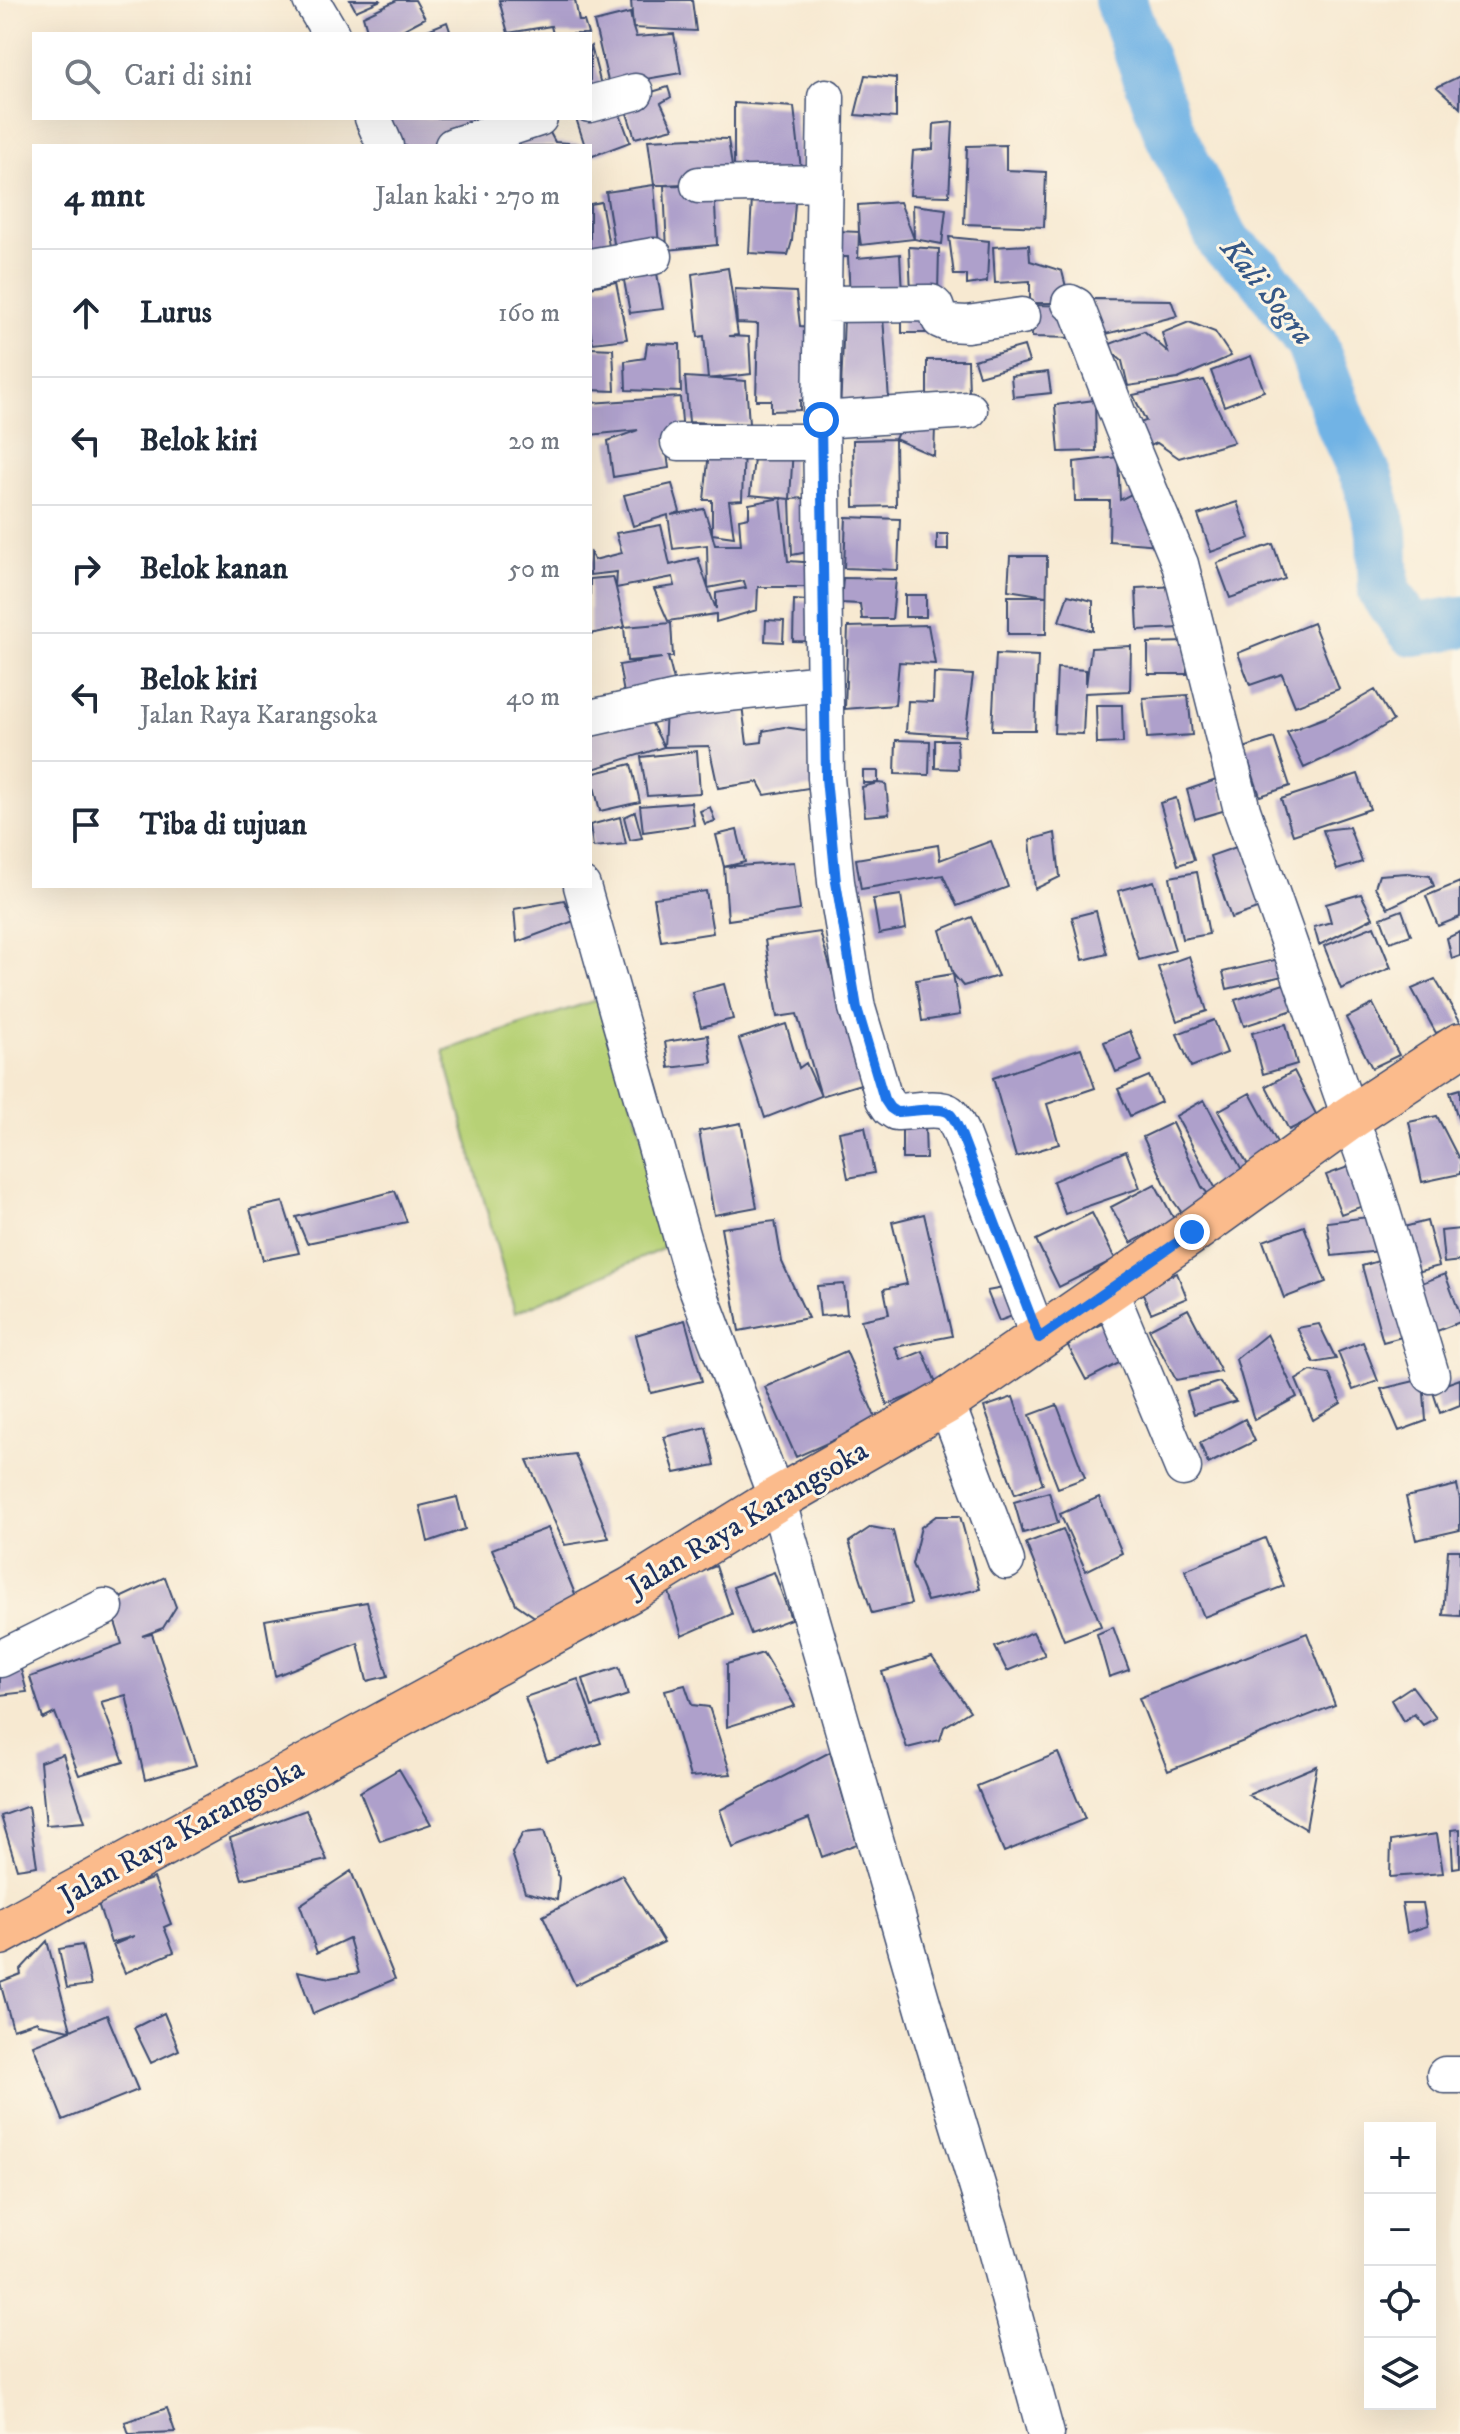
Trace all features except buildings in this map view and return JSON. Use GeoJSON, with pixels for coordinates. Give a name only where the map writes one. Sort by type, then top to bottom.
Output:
{"type":"FeatureCollection","features":[{"type":"Feature","properties":{"kind":"main road","name":"Jalan Raya Karangsoka"},"geometry":{"type":"LineString","coordinates":[[0,1933],[632,1589],[777,1499],[946,1402],[1351,1117],[1460,1045]]}},
{"type":"Feature","properties":{"kind":"street"},"geometry":{"type":"LineString","coordinates":[[311,0],[330,32]]}},
{"type":"Feature","properties":{"kind":"street"},"geometry":{"type":"LineString","coordinates":[[592,103],[635,92]]}},
{"type":"Feature","properties":{"kind":"street"},"geometry":{"type":"LineString","coordinates":[[826,97],[821,431],[826,778],[836,882],[857,1008],[884,1099],[890,1108],[896,1112],[947,1111],[960,1131],[1039,1338]]}},
{"type":"Feature","properties":{"kind":"street"},"geometry":{"type":"LineString","coordinates":[[374,120],[384,144]]}},
{"type":"Feature","properties":{"kind":"street"},"geometry":{"type":"LineString","coordinates":[[459,144],[533,120]]}},
{"type":"Feature","properties":{"kind":"street"},"geometry":{"type":"LineString","coordinates":[[699,185],[824,183]]}},
{"type":"Feature","properties":{"kind":"street"},"geometry":{"type":"LineString","coordinates":[[592,267],[654,256]]}},
{"type":"Feature","properties":{"kind":"street"},"geometry":{"type":"LineString","coordinates":[[823,304],[931,303],[940,320],[953,324],[1022,316]]}},
{"type":"Feature","properties":{"kind":"street"},"geometry":{"type":"LineString","coordinates":[[1070,303],[1076,306],[1180,564],[1242,810],[1374,1185],[1431,1375]]}},
{"type":"Feature","properties":{"kind":"street"},"geometry":{"type":"LineString","coordinates":[[679,442],[821,431],[969,410]]}},
{"type":"Feature","properties":{"kind":"street"},"geometry":{"type":"LineString","coordinates":[[592,718],[680,698],[824,683]]}},
{"type":"Feature","properties":{"kind":"street"},"geometry":{"type":"LineString","coordinates":[[583,888],[693,1277],[777,1499],[990,2228],[1046,2434]]}},
{"type":"Feature","properties":{"kind":"street"},"geometry":{"type":"LineString","coordinates":[[1109,1290],[1183,1468]]}},
{"type":"Feature","properties":{"kind":"street"},"geometry":{"type":"LineString","coordinates":[[946,1402],[1006,1561]]}},
{"type":"Feature","properties":{"kind":"street"},"geometry":{"type":"LineString","coordinates":[[0,1659],[105,1607]]}},
{"type":"Feature","properties":{"kind":"green space"},"geometry":{"type":"Polygon","coordinates":[[[602,998],[674,1244],[515,1313],[443,1051],[602,998]]]}},
{"type":"Feature","properties":{"kind":"waterway","name":"Kali Sogra"},"geometry":{"type":"LineString","coordinates":[[1120,0],[1171,136],[1224,243],[1260,272],[1311,342],[1344,429],[1368,480],[1382,532],[1384,592],[1413,630],[1460,622]]}},
{"type":"Feature","properties":{"kind":"route"},"geometry":{"type":"LineString","coordinates":[[821,420],[826,778],[836,882],[857,1008],[884,1099],[896,1112],[939,1109],[947,1111],[952,1117],[1039,1338],[1192,1232]]}}]}
